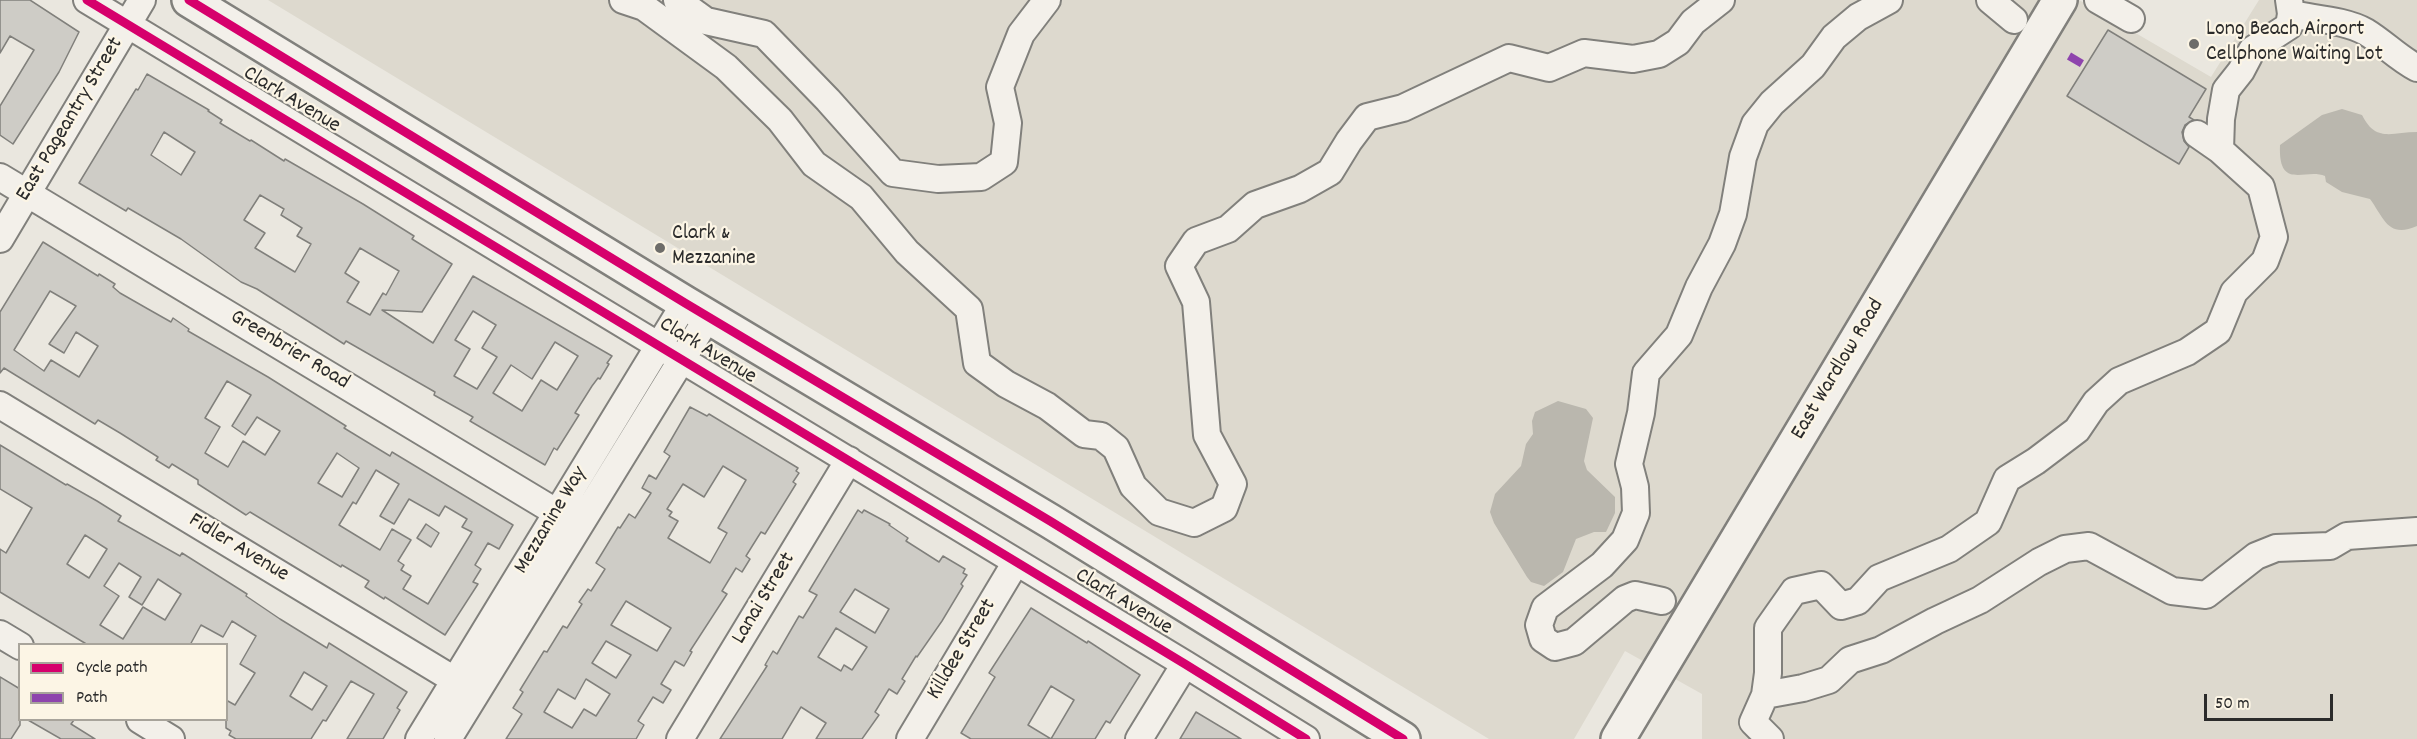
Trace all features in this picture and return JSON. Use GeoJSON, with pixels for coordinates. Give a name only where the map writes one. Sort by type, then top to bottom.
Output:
{"type":"FeatureCollection","features":[{"type":"Feature","properties":{"kind":"main road","name":"Clark Avenue"},"geometry":{"type":"LineString","coordinates":[[189,0],[696,310],[1050,521],[1403,739]]}},
{"type":"Feature","properties":{"kind":"main road","name":"East Wardlow Road"},"geometry":{"type":"LineString","coordinates":[[1618,739],[2060,0]]}},
{"type":"Feature","properties":{"kind":"street","name":"Clark Avenue"},"geometry":{"type":"LineString","coordinates":[[87,0],[1306,739]]}},
{"type":"Feature","properties":{"kind":"street","name":"East Pageantry Street"},"geometry":{"type":"LineString","coordinates":[[0,239],[142,0]]}},
{"type":"Feature","properties":{"kind":"street"},"geometry":{"type":"LineString","coordinates":[[622,0],[644,7],[726,67],[780,120],[814,164],[861,197],[907,252],[969,309],[977,363],[1006,384],[1047,406],[1084,434],[1101,436],[1116,448],[1133,486],[1159,512],[1194,523],[1224,508],[1233,484],[1207,435],[1196,302],[1179,266],[1196,241],[1228,229],[1255,206],[1300,189],[1330,172],[1348,141],[1367,117],[1403,108],[1509,58],[1549,68],[1584,53],[1633,59],[1659,54],[1678,42],[1693,22],[1721,0]]}},
{"type":"Feature","properties":{"kind":"street"},"geometry":{"type":"LineString","coordinates":[[677,0],[706,21],[764,34],[828,100],[893,173],[938,179],[981,177],[1004,162],[1008,123],[1000,87],[1022,34],[1047,0]]}},
{"type":"Feature","properties":{"kind":"street"},"geometry":{"type":"LineString","coordinates":[[1662,601],[1635,595],[1625,599],[1574,642],[1555,647],[1543,639],[1539,625],[1545,608],[1602,565],[1625,540],[1636,513],[1635,487],[1629,464],[1641,413],[1646,374],[1679,335],[1699,287],[1722,244],[1733,214],[1743,157],[1755,124],[1772,103],[1813,66],[1834,37],[1858,17],[1889,0]]}},
{"type":"Feature","properties":{"kind":"street"},"geometry":{"type":"LineString","coordinates":[[1990,0],[2014,20]]}},
{"type":"Feature","properties":{"kind":"street"},"geometry":{"type":"LineString","coordinates":[[2098,0],[2131,19]]}},
{"type":"Feature","properties":{"kind":"street"},"geometry":{"type":"LineString","coordinates":[[2220,150],[2221,119],[2226,90],[2241,71],[2252,50],[2289,26],[2290,7],[2364,31],[2400,59],[2417,68]]}},
{"type":"Feature","properties":{"kind":"street"},"geometry":{"type":"LineString","coordinates":[[1770,739],[1753,722],[1765,695],[1768,673],[1768,628],[1794,591],[1821,585],[1841,606],[1858,602],[1880,579],[1949,549],[1988,522],[2007,478],[2077,430],[2096,402],[2119,381],[2187,352],[2218,331],[2234,292],[2265,261],[2274,237],[2260,187],[2220,150],[2197,134]]}},
{"type":"Feature","properties":{"kind":"street","name":"Greenbrier Road"},"geometry":{"type":"LineString","coordinates":[[0,177],[579,526]]}},
{"type":"Feature","properties":{"kind":"street","name":"Mezzanine Way"},"geometry":{"type":"LineString","coordinates":[[448,739],[465,687],[557,513],[659,345],[696,310]]}},
{"type":"Feature","properties":{"kind":"street","name":"Mezzanine Way"},"geometry":{"type":"LineString","coordinates":[[419,739],[465,687],[579,526],[683,360],[696,310]]}},
{"type":"Feature","properties":{"kind":"street","name":"Fidler Avenue"},"geometry":{"type":"LineString","coordinates":[[0,405],[465,687]]}},
{"type":"Feature","properties":{"kind":"street","name":"Lanai Street"},"geometry":{"type":"LineString","coordinates":[[680,739],[849,460]]}},
{"type":"Feature","properties":{"kind":"street"},"geometry":{"type":"LineString","coordinates":[[1765,695],[1803,688],[1829,680],[1850,660],[1881,650],[1980,600],[2039,562],[2065,549],[2089,546],[2172,591],[2206,595],[2256,556],[2276,548],[2330,546],[2347,536],[2417,531]]}},
{"type":"Feature","properties":{"kind":"street","name":"Killdee Street"},"geometry":{"type":"LineString","coordinates":[[910,739],[1016,562]]}},
{"type":"Feature","properties":{"kind":"street"},"geometry":{"type":"LineString","coordinates":[[0,634],[18,645]]}},
{"type":"Feature","properties":{"kind":"street"},"geometry":{"type":"LineString","coordinates":[[1139,739],[1185,664]]}},
{"type":"Feature","properties":{"kind":"street"},"geometry":{"type":"LineString","coordinates":[[142,721],[171,739]]}},
{"type":"Feature","properties":{"kind":"shaded area"},"geometry":{"type":"Polygon","coordinates":[[[268,0],[2079,0],[2211,77],[2259,0],[2417,0],[2417,739],[1702,739],[1702,694],[1625,651],[1574,739],[1489,739],[268,0]]]}},
{"type":"Feature","properties":{"kind":"shaded area"},"geometry":{"type":"Polygon","coordinates":[[[2342,109],[2362,115],[2367,124],[2379,133],[2417,132],[2417,226],[2399,230],[2393,228],[2383,219],[2370,199],[2342,192],[2326,182],[2325,176],[2294,175],[2283,168],[2280,145],[2322,115],[2342,109]]]}},
{"type":"Feature","properties":{"kind":"shaded area"},"geometry":{"type":"Polygon","coordinates":[[[1558,401],[1586,409],[1593,418],[1584,461],[1587,470],[1615,497],[1615,513],[1606,532],[1594,532],[1576,539],[1563,572],[1544,586],[1531,582],[1527,577],[1494,523],[1490,512],[1495,494],[1521,466],[1526,444],[1533,434],[1532,421],[1535,412],[1558,401]]]}},
{"type":"Feature","properties":{"kind":"building"},"geometry":{"type":"Polygon","coordinates":[[[0,0],[30,0],[79,32],[59,72],[13,144],[0,135],[0,106],[34,50],[10,36],[0,53],[0,0]]]}},
{"type":"Feature","properties":{"kind":"building"},"geometry":{"type":"Polygon","coordinates":[[[2108,30],[2206,89],[2189,117],[2194,120],[2185,125],[2182,132],[2184,141],[2189,147],[2179,164],[2067,96],[2108,30]]]}},
{"type":"Feature","properties":{"kind":"building"},"geometry":{"type":"Polygon","coordinates":[[[147,74],[209,110],[222,120],[220,123],[363,204],[414,236],[412,239],[452,264],[422,312],[382,310],[433,343],[473,276],[612,356],[600,379],[598,378],[592,386],[575,413],[579,415],[557,450],[554,448],[545,465],[470,421],[473,417],[434,395],[435,392],[346,341],[344,344],[257,289],[241,282],[181,239],[128,208],[126,211],[79,183],[136,89],[138,90],[147,74]],[[164,132],[151,155],[181,175],[195,152],[164,132]],[[260,195],[244,220],[265,233],[255,248],[295,272],[311,244],[297,236],[302,228],[281,215],[284,209],[260,195]],[[360,248],[345,273],[359,282],[347,302],[370,315],[383,293],[386,295],[399,271],[360,248]],[[473,311],[455,340],[470,349],[454,376],[477,389],[497,357],[482,348],[496,325],[473,311]],[[555,342],[532,379],[511,365],[493,393],[522,411],[541,380],[557,390],[578,356],[555,342]]]}},
{"type":"Feature","properties":{"kind":"building"},"geometry":{"type":"Polygon","coordinates":[[[43,242],[115,284],[113,287],[120,293],[171,322],[173,318],[189,329],[188,331],[268,377],[390,456],[392,452],[513,525],[499,549],[488,543],[475,565],[481,569],[473,582],[478,584],[445,635],[365,587],[369,581],[342,565],[341,567],[250,512],[246,515],[198,484],[198,480],[172,464],[169,468],[156,460],[158,457],[98,420],[95,424],[4,368],[0,373],[0,312],[43,242]],[[50,291],[14,350],[44,371],[51,360],[79,377],[98,346],[76,332],[64,353],[49,344],[76,306],[50,291]],[[227,381],[205,418],[220,427],[205,453],[228,467],[243,441],[265,455],[280,431],[257,417],[245,435],[232,426],[251,395],[227,381]],[[337,453],[318,483],[342,497],[359,468],[337,453]],[[376,470],[356,504],[353,502],[339,525],[380,550],[392,529],[411,540],[398,561],[404,565],[401,570],[411,576],[403,589],[428,604],[472,532],[462,527],[467,519],[445,506],[439,516],[409,499],[394,524],[380,516],[399,484],[376,470]]]}},
{"type":"Feature","properties":{"kind":"building"},"geometry":{"type":"Polygon","coordinates":[[[690,407],[707,416],[709,414],[798,468],[796,471],[799,473],[793,482],[796,484],[765,534],[761,532],[746,556],[750,559],[742,572],[736,568],[722,591],[727,594],[690,651],[692,652],[684,666],[675,661],[661,684],[671,690],[663,703],[653,697],[638,721],[644,725],[636,739],[506,739],[522,714],[513,708],[523,692],[520,690],[544,651],[547,652],[563,626],[567,628],[582,604],[579,602],[588,589],[591,591],[605,569],[596,563],[618,527],[620,528],[629,514],[635,518],[651,493],[642,488],[649,475],[656,479],[670,456],[664,452],[690,407]],[[723,466],[704,497],[683,484],[667,509],[672,512],[669,516],[678,521],[668,538],[710,563],[727,533],[718,528],[746,480],[723,466]],[[626,601],[611,625],[657,651],[671,628],[626,601]],[[606,641],[592,663],[616,678],[631,655],[606,641]],[[586,679],[575,699],[558,689],[544,712],[572,728],[584,709],[596,716],[610,694],[586,679]]]}},
{"type":"Feature","properties":{"kind":"building"},"geometry":{"type":"Polygon","coordinates":[[[0,445],[121,516],[118,521],[180,556],[182,553],[327,648],[329,643],[407,692],[397,708],[400,710],[383,739],[347,739],[374,694],[351,681],[326,721],[323,720],[311,739],[236,739],[229,735],[231,731],[226,728],[228,701],[235,705],[255,673],[240,664],[256,636],[232,621],[223,637],[201,625],[191,643],[85,643],[0,592],[0,549],[6,553],[32,508],[0,489],[0,445]],[[85,535],[67,564],[89,578],[107,549],[85,535]],[[119,563],[104,586],[119,596],[100,625],[123,639],[143,607],[165,620],[181,594],[158,579],[142,605],[129,597],[141,577],[119,563]],[[304,672],[290,696],[312,710],[327,686],[304,672]]]}},
{"type":"Feature","properties":{"kind":"building"},"geometry":{"type":"Polygon","coordinates":[[[858,510],[862,513],[864,510],[890,524],[908,538],[906,541],[939,562],[943,556],[965,569],[963,573],[967,575],[942,621],[902,679],[905,681],[897,694],[889,689],[875,712],[879,715],[862,739],[816,739],[826,723],[801,707],[782,739],[720,739],[767,666],[765,665],[773,651],[777,654],[799,616],[803,618],[817,595],[809,591],[858,510]],[[855,589],[840,612],[875,633],[889,609],[855,589]],[[836,628],[818,657],[841,671],[844,665],[852,670],[867,647],[836,628]]]}},
{"type":"Feature","properties":{"kind":"building"},"geometry":{"type":"Polygon","coordinates":[[[426,524],[439,533],[431,547],[417,538],[426,524]]]}},
{"type":"Feature","properties":{"kind":"building"},"geometry":{"type":"Polygon","coordinates":[[[1031,608],[1140,675],[1110,723],[1106,721],[1095,739],[1051,739],[971,739],[961,733],[995,677],[989,673],[1031,608]],[[1051,686],[1028,725],[1051,739],[1074,700],[1051,686]]]}},
{"type":"Feature","properties":{"kind":"building"},"geometry":{"type":"Polygon","coordinates":[[[0,677],[18,688],[20,725],[11,739],[0,739],[0,677]]]}},
{"type":"Feature","properties":{"kind":"building"},"geometry":{"type":"Polygon","coordinates":[[[1196,712],[1241,739],[1180,739],[1196,712]]]}},
{"type":"Feature","properties":{"kind":"building"},"geometry":{"type":"Polygon","coordinates":[[[30,721],[73,721],[71,724],[95,739],[61,739],[30,721]]]}},
{"type":"Feature","properties":{"kind":"marked path"},"geometry":{"type":"LineString","coordinates":[[2069,56],[2086,66]]}},
{"type":"Feature","properties":{"kind":"cycle path"},"geometry":{"type":"LineString","coordinates":[[87,0],[1306,739]]}},
{"type":"Feature","properties":{"kind":"cycle path"},"geometry":{"type":"LineString","coordinates":[[189,0],[685,303],[1050,521],[1403,739]]}},
{"type":"Feature","properties":{"kind":"place","name":"Long Beach Airport Cellphone Waiting Lot"},"geometry":{"type":"Point","coordinates":[2194,44]}},
{"type":"Feature","properties":{"kind":"place","name":"Clark & Mezzanine"},"geometry":{"type":"Point","coordinates":[660,248]}}]}
